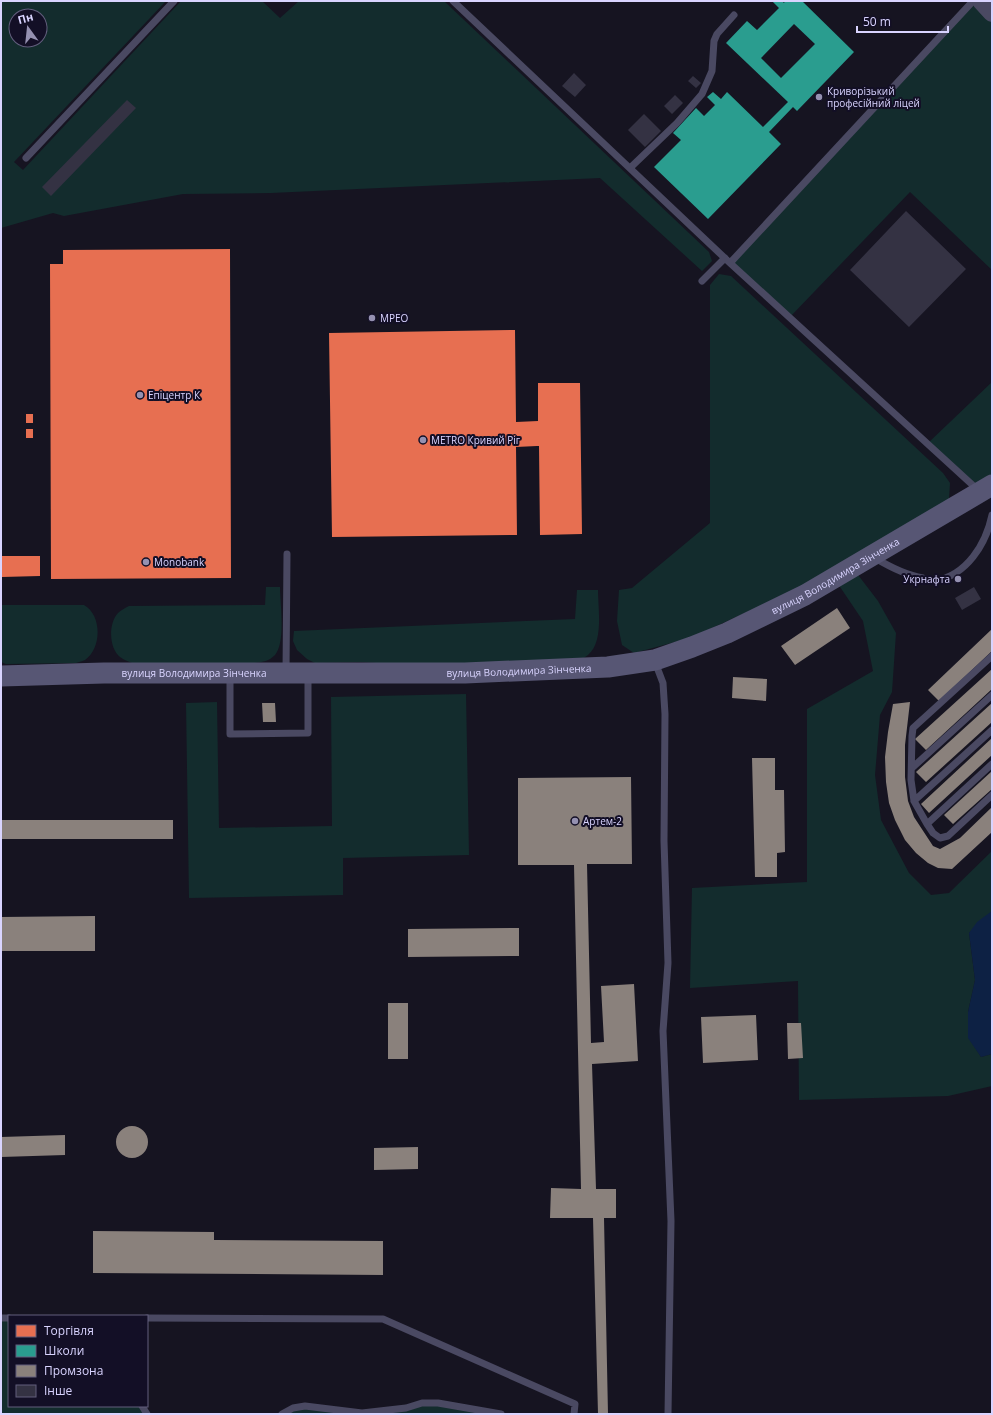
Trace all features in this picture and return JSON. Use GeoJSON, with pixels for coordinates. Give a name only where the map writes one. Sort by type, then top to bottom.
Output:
{"type":"FeatureCollection","features":[{"type":"Feature","properties":{"kind":"main road","name":"вулиця Володимира Зінченка"},"geometry":{"type":"LineString","coordinates":[[1,676],[104,673],[230,674],[465,672],[608,667],[655,660],[692,648],[727,633],[805,595],[986,489]]}},
{"type":"Feature","properties":{"kind":"street"},"geometry":{"type":"LineString","coordinates":[[981,1],[992,13]]}},
{"type":"Feature","properties":{"kind":"lane"},"geometry":{"type":"LineString","coordinates":[[26,158],[174,1]]}},
{"type":"Feature","properties":{"kind":"lane"},"geometry":{"type":"LineString","coordinates":[[453,1],[728,261],[986,489]]}},
{"type":"Feature","properties":{"kind":"lane"},"geometry":{"type":"LineString","coordinates":[[702,281],[728,261],[973,1]]}},
{"type":"Feature","properties":{"kind":"lane"},"geometry":{"type":"LineString","coordinates":[[630,168],[677,123],[702,94],[712,71],[714,41],[717,34],[734,14]]}},
{"type":"Feature","properties":{"kind":"lane"},"geometry":{"type":"LineString","coordinates":[[871,555],[905,574],[934,581],[954,574],[971,561],[982,545],[992,515]]}},
{"type":"Feature","properties":{"kind":"lane"},"geometry":{"type":"LineString","coordinates":[[286,673],[287,554]]}},
{"type":"Feature","properties":{"kind":"lane"},"geometry":{"type":"LineString","coordinates":[[992,656],[913,728],[911,780],[914,801],[933,833],[940,838],[948,836],[992,795]]}},
{"type":"Feature","properties":{"kind":"lane"},"geometry":{"type":"LineString","coordinates":[[655,660],[663,683],[665,714],[664,842],[668,963],[663,1031],[671,1222],[668,1414]]}},
{"type":"Feature","properties":{"kind":"lane"},"geometry":{"type":"LineString","coordinates":[[230,674],[230,734],[292,734],[308,733],[308,673]]}},
{"type":"Feature","properties":{"kind":"lane"},"geometry":{"type":"LineString","coordinates":[[912,768],[992,695]]}},
{"type":"Feature","properties":{"kind":"lane"},"geometry":{"type":"LineString","coordinates":[[914,801],[992,730]]}},
{"type":"Feature","properties":{"kind":"lane"},"geometry":{"type":"LineString","coordinates":[[927,824],[992,764]]}},
{"type":"Feature","properties":{"kind":"lane"},"geometry":{"type":"LineString","coordinates":[[148,1318],[383,1319],[575,1404],[574,1414]]}},
{"type":"Feature","properties":{"kind":"lane"},"geometry":{"type":"LineString","coordinates":[[282,1414],[293,1408],[305,1406],[362,1412],[406,1408],[438,1402],[502,1414]]}},
{"type":"Feature","properties":{"kind":"green space"},"geometry":{"type":"Polygon","coordinates":[[[1,1],[166,1],[14,162],[23,170],[181,1],[262,1],[280,18],[299,1],[444,1],[709,252],[712,261],[702,271],[600,178],[271,193],[183,194],[64,216],[53,213],[1,228],[1,1]]]}},
{"type":"Feature","properties":{"kind":"green space"},"geometry":{"type":"Polygon","coordinates":[[[973,1],[992,13],[992,270],[910,192],[790,317],[730,263],[973,1]]]}},
{"type":"Feature","properties":{"kind":"green space"},"geometry":{"type":"Polygon","coordinates":[[[719,274],[731,276],[943,473],[950,483],[949,499],[802,587],[690,638],[634,653],[622,645],[617,621],[619,590],[632,588],[710,523],[710,285],[719,274]]]}},
{"type":"Feature","properties":{"kind":"green space"},"geometry":{"type":"Polygon","coordinates":[[[992,382],[992,485],[980,492],[927,444],[992,382]]]}},
{"type":"Feature","properties":{"kind":"green space"},"geometry":{"type":"Polygon","coordinates":[[[852,567],[878,601],[896,633],[892,692],[880,715],[875,775],[881,820],[909,873],[931,895],[949,893],[992,851],[992,911],[969,933],[975,980],[968,1012],[969,1038],[981,1057],[992,1054],[992,1086],[948,1096],[799,1100],[798,981],[690,988],[692,888],[807,882],[807,709],[873,671],[863,621],[834,578],[852,567]]]}},
{"type":"Feature","properties":{"kind":"green space"},"geometry":{"type":"Polygon","coordinates":[[[266,587],[280,587],[282,622],[278,649],[275,655],[266,661],[255,663],[132,663],[124,660],[116,653],[112,642],[111,629],[118,613],[129,606],[265,605],[266,587]]]}},
{"type":"Feature","properties":{"kind":"green space"},"geometry":{"type":"Polygon","coordinates":[[[577,590],[598,590],[599,606],[599,624],[596,642],[588,655],[580,660],[423,666],[361,662],[315,663],[307,659],[297,650],[293,641],[294,631],[575,619],[577,590]]]}},
{"type":"Feature","properties":{"kind":"green space"},"geometry":{"type":"Polygon","coordinates":[[[1,605],[84,605],[90,610],[97,624],[98,632],[95,648],[91,655],[85,660],[76,663],[6,664],[1,662],[1,605]]]}},
{"type":"Feature","properties":{"kind":"green space"},"geometry":{"type":"Polygon","coordinates":[[[466,694],[469,855],[343,858],[343,895],[189,898],[186,703],[217,702],[219,828],[332,826],[331,697],[466,694]]]}},
{"type":"Feature","properties":{"kind":"green space"},"geometry":{"type":"Polygon","coordinates":[[[1,1318],[8,1318],[8,1407],[143,1407],[147,1414],[1,1414],[1,1318]]]}},
{"type":"Feature","properties":{"kind":"green space"},"geometry":{"type":"Polygon","coordinates":[[[422,1403],[501,1414],[282,1414],[293,1408],[362,1413],[422,1403]]]}},
{"type":"Feature","properties":{"kind":"water"},"geometry":{"type":"Polygon","coordinates":[[[992,911],[992,1054],[981,1057],[968,1038],[968,1012],[975,980],[969,933],[977,922],[992,911]]]}},
{"type":"Feature","properties":{"kind":"building: Торгівля"},"geometry":{"type":"Polygon","coordinates":[[[230,249],[231,578],[51,579],[50,264],[63,264],[63,250],[230,249]]]}},
{"type":"Feature","properties":{"kind":"building: Торгівля","name":"METRO Кривий Ріг"},"geometry":{"type":"Polygon","coordinates":[[[515,330],[516,422],[538,421],[538,383],[580,383],[582,534],[540,535],[539,446],[537,446],[516,447],[517,535],[332,537],[329,333],[515,330]]]}},
{"type":"Feature","properties":{"kind":"building: Торгівля"},"geometry":{"type":"Polygon","coordinates":[[[26,414],[33,414],[33,423],[26,423],[26,414]]]}},
{"type":"Feature","properties":{"kind":"building: Торгівля"},"geometry":{"type":"Polygon","coordinates":[[[26,429],[33,429],[33,438],[26,438],[26,429]]]}},
{"type":"Feature","properties":{"kind":"building: Торгівля"},"geometry":{"type":"Polygon","coordinates":[[[2,556],[40,556],[40,576],[2,577],[2,556]]]}},
{"type":"Feature","properties":{"kind":"building: Школи"},"geometry":{"type":"Polygon","coordinates":[[[772,1],[782,1],[784,3],[785,1],[802,1],[854,52],[797,111],[793,107],[769,132],[781,144],[708,219],[654,167],[681,140],[673,133],[696,108],[704,116],[715,105],[707,97],[713,92],[721,99],[727,92],[763,127],[788,102],[726,43],[747,21],[757,30],[779,8],[772,1]],[[794,24],[761,58],[781,78],[815,44],[794,24]]]}},
{"type":"Feature","properties":{"kind":"building: Промзона"},"geometry":{"type":"Polygon","coordinates":[[[837,608],[850,628],[795,665],[781,646],[837,608]]]}},
{"type":"Feature","properties":{"kind":"building: Промзона"},"geometry":{"type":"Polygon","coordinates":[[[992,629],[992,651],[939,701],[928,690],[992,629]]]}},
{"type":"Feature","properties":{"kind":"building: Промзона"},"geometry":{"type":"Polygon","coordinates":[[[992,669],[992,689],[926,750],[915,739],[992,669]]]}},
{"type":"Feature","properties":{"kind":"building: Промзона"},"geometry":{"type":"Polygon","coordinates":[[[733,677],[767,679],[766,701],[732,698],[733,677]]]}},
{"type":"Feature","properties":{"kind":"building: Промзона"},"geometry":{"type":"Polygon","coordinates":[[[910,702],[905,745],[905,777],[908,801],[914,817],[933,846],[940,849],[960,838],[992,807],[992,832],[952,869],[938,868],[928,863],[916,853],[905,840],[895,820],[889,803],[885,757],[893,704],[910,702]]]}},
{"type":"Feature","properties":{"kind":"building: Промзона"},"geometry":{"type":"Polygon","coordinates":[[[262,703],[275,703],[276,722],[263,722],[262,703]]]}},
{"type":"Feature","properties":{"kind":"building: Промзона"},"geometry":{"type":"Polygon","coordinates":[[[992,703],[992,722],[926,782],[916,772],[992,703]]]}},
{"type":"Feature","properties":{"kind":"building: Промзона"},"geometry":{"type":"Polygon","coordinates":[[[992,738],[992,755],[929,813],[921,804],[992,738]]]}},
{"type":"Feature","properties":{"kind":"building: Промзона"},"geometry":{"type":"Polygon","coordinates":[[[752,758],[775,758],[775,790],[784,790],[785,852],[777,853],[777,877],[755,877],[752,758]]]}},
{"type":"Feature","properties":{"kind":"building: Промзона"},"geometry":{"type":"Polygon","coordinates":[[[992,771],[992,789],[953,824],[944,815],[992,771]]]}},
{"type":"Feature","properties":{"kind":"building: Промзона"},"geometry":{"type":"Polygon","coordinates":[[[631,777],[632,864],[587,864],[591,1043],[604,1042],[601,986],[634,984],[638,1061],[592,1064],[596,1189],[616,1189],[616,1218],[604,1218],[608,1414],[598,1414],[593,1218],[550,1218],[551,1188],[581,1189],[574,865],[518,865],[518,778],[631,777]]]}},
{"type":"Feature","properties":{"kind":"building: Промзона"},"geometry":{"type":"Polygon","coordinates":[[[1,820],[173,820],[173,839],[1,839],[1,820]]]}},
{"type":"Feature","properties":{"kind":"building: Промзона"},"geometry":{"type":"Polygon","coordinates":[[[95,916],[95,951],[1,951],[1,917],[95,916]]]}},
{"type":"Feature","properties":{"kind":"building: Промзона"},"geometry":{"type":"Polygon","coordinates":[[[519,928],[519,956],[408,957],[408,929],[519,928]]]}},
{"type":"Feature","properties":{"kind":"building: Промзона"},"geometry":{"type":"Polygon","coordinates":[[[388,1003],[408,1003],[408,1059],[388,1059],[388,1003]]]}},
{"type":"Feature","properties":{"kind":"building: Промзона"},"geometry":{"type":"Polygon","coordinates":[[[756,1015],[758,1060],[703,1063],[701,1017],[756,1015]]]}},
{"type":"Feature","properties":{"kind":"building: Промзона"},"geometry":{"type":"Polygon","coordinates":[[[787,1023],[801,1023],[803,1058],[788,1059],[787,1023]]]}},
{"type":"Feature","properties":{"kind":"building: Промзона"},"geometry":{"type":"Polygon","coordinates":[[[132,1126],[143,1131],[148,1142],[143,1153],[132,1158],[121,1153],[116,1142],[121,1131],[132,1126]]]}},
{"type":"Feature","properties":{"kind":"building: Промзона"},"geometry":{"type":"Polygon","coordinates":[[[65,1135],[65,1155],[1,1157],[1,1137],[65,1135]]]}},
{"type":"Feature","properties":{"kind":"building: Промзона"},"geometry":{"type":"Polygon","coordinates":[[[418,1147],[418,1169],[374,1170],[374,1148],[418,1147]]]}},
{"type":"Feature","properties":{"kind":"building: Промзона"},"geometry":{"type":"Polygon","coordinates":[[[93,1231],[214,1232],[214,1240],[383,1241],[383,1275],[93,1273],[93,1231]]]}},
{"type":"Feature","properties":{"kind":"building: Інше"},"geometry":{"type":"Polygon","coordinates":[[[574,73],[586,85],[575,97],[562,86],[574,73]]]}},
{"type":"Feature","properties":{"kind":"building: Інше"},"geometry":{"type":"Polygon","coordinates":[[[693,76],[701,83],[696,88],[688,81],[693,76]]]}},
{"type":"Feature","properties":{"kind":"building: Інше"},"geometry":{"type":"Polygon","coordinates":[[[675,95],[683,103],[672,114],[664,106],[675,95]]]}},
{"type":"Feature","properties":{"kind":"building: Інше"},"geometry":{"type":"Polygon","coordinates":[[[127,100],[136,108],[51,196],[42,187],[127,100]]]}},
{"type":"Feature","properties":{"kind":"building: Інше"},"geometry":{"type":"Polygon","coordinates":[[[644,114],[661,131],[645,147],[628,130],[644,114]]]}},
{"type":"Feature","properties":{"kind":"building: Інше"},"geometry":{"type":"Polygon","coordinates":[[[906,211],[966,269],[909,327],[850,270],[906,211]]]}},
{"type":"Feature","properties":{"kind":"building: Інше"},"geometry":{"type":"Polygon","coordinates":[[[974,587],[981,599],[962,610],[955,598],[974,587]]]}},
{"type":"Feature","properties":{"kind":"place","name":"Криворізький професійний ліцей"},"geometry":{"type":"Point","coordinates":[819,97]}},
{"type":"Feature","properties":{"kind":"place","name":"МРЕО"},"geometry":{"type":"Point","coordinates":[372,318]}},
{"type":"Feature","properties":{"kind":"place","name":"Епіцентр К"},"geometry":{"type":"Point","coordinates":[140,395]}},
{"type":"Feature","properties":{"kind":"place","name":"METRO Кривий Ріг"},"geometry":{"type":"Point","coordinates":[423,440]}},
{"type":"Feature","properties":{"kind":"place","name":"Monobank"},"geometry":{"type":"Point","coordinates":[146,562]}},
{"type":"Feature","properties":{"kind":"place","name":"Укрнафта"},"geometry":{"type":"Point","coordinates":[958,579]}},
{"type":"Feature","properties":{"kind":"place","name":"Артем-2"},"geometry":{"type":"Point","coordinates":[575,821]}}]}
